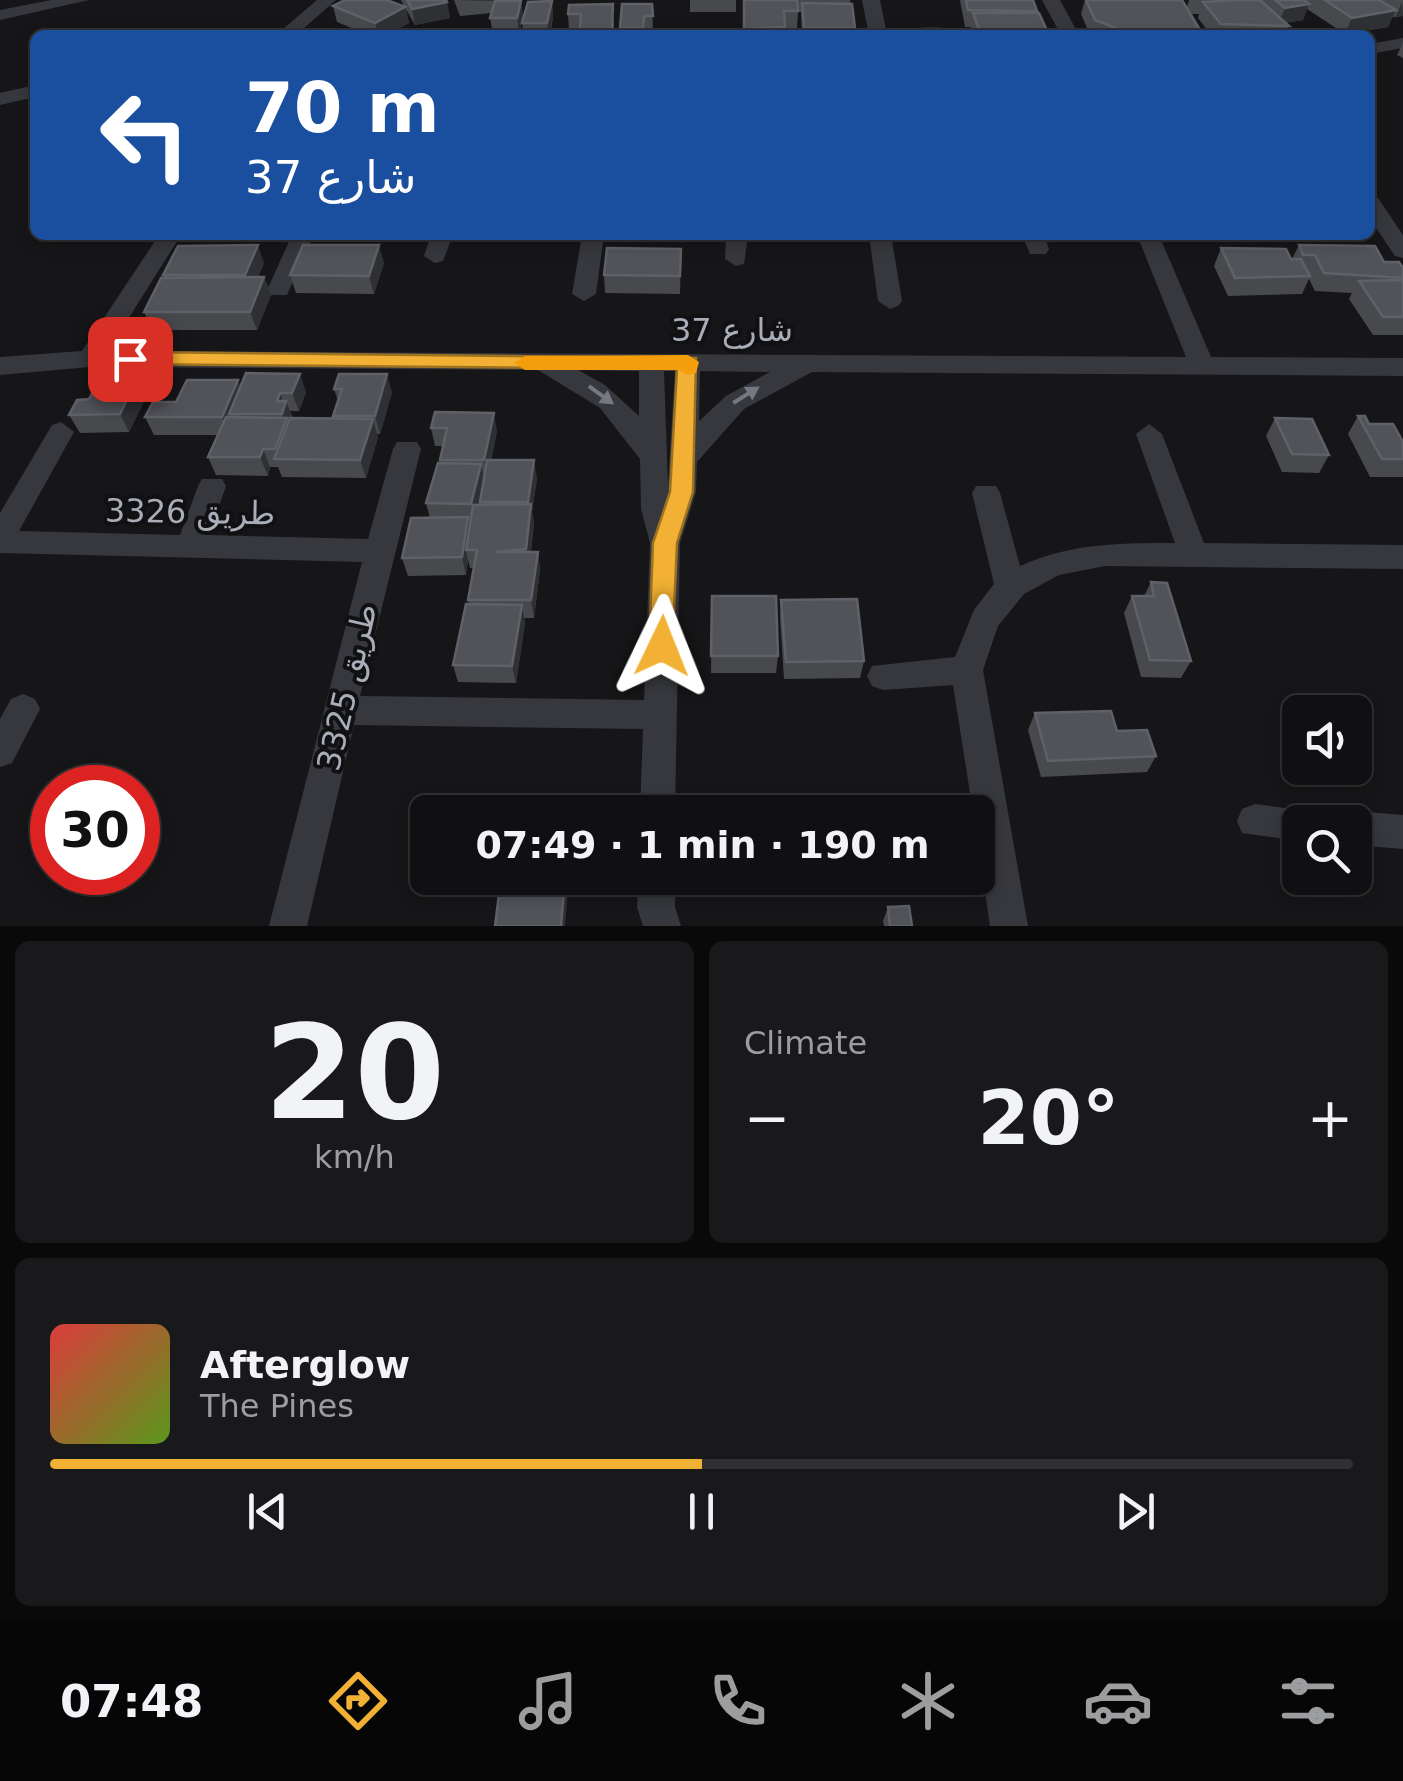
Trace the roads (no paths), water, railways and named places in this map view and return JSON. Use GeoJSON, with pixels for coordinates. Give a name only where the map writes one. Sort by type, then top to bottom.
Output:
{"type":"FeatureCollection","features":[{"type":"Feature","properties":{"kind":"street"},"geometry":{"type":"LineString","coordinates":[[0,15],[80,0]]}},
{"type":"Feature","properties":{"kind":"street"},"geometry":{"type":"LineString","coordinates":[[291,30],[326,0]]}},
{"type":"Feature","properties":{"kind":"street"},"geometry":{"type":"LineString","coordinates":[[871,0],[877,30]]}},
{"type":"Feature","properties":{"kind":"street"},"geometry":{"type":"LineString","coordinates":[[1051,0],[1067,30]]}},
{"type":"Feature","properties":{"kind":"street"},"geometry":{"type":"LineString","coordinates":[[1375,48],[1403,43]]}},
{"type":"Feature","properties":{"kind":"street"},"geometry":{"type":"LineString","coordinates":[[0,99],[30,92]]}},
{"type":"Feature","properties":{"kind":"street"},"geometry":{"type":"LineString","coordinates":[[1375,206],[1403,216]]}},
{"type":"Feature","properties":{"kind":"street"},"geometry":{"type":"LineString","coordinates":[[1375,211],[1403,250]]}},
{"type":"Feature","properties":{"kind":"street"},"geometry":{"type":"LineString","coordinates":[[90,359],[167,240]]}},
{"type":"Feature","properties":{"kind":"street"},"geometry":{"type":"LineString","coordinates":[[279,290],[301,240]]}},
{"type":"Feature","properties":{"kind":"street"},"geometry":{"type":"LineString","coordinates":[[584,294],[592,240]]}},
{"type":"Feature","properties":{"kind":"street"},"geometry":{"type":"LineString","coordinates":[[736,240],[736,259]]}},
{"type":"Feature","properties":{"kind":"street"},"geometry":{"type":"LineString","coordinates":[[881,240],[890,301]]}},
{"type":"Feature","properties":{"kind":"street"},"geometry":{"type":"LineString","coordinates":[[1150,240],[1202,366]]}},
{"type":"Feature","properties":{"kind":"street","name":"شارع 37"},"geometry":{"type":"LineString","coordinates":[[0,366],[90,359],[1403,367]]}},
{"type":"Feature","properties":{"kind":"street"},"geometry":{"type":"LineString","coordinates":[[651,362],[655,509],[665,543],[659,795]]}},
{"type":"Feature","properties":{"kind":"street"},"geometry":{"type":"LineString","coordinates":[[665,543],[678,509],[686,457],[688,362]]}},
{"type":"Feature","properties":{"kind":"street"},"geometry":{"type":"LineString","coordinates":[[530,363],[582,382],[604,396],[623,413],[652,454]]}},
{"type":"Feature","properties":{"kind":"street"},"geometry":{"type":"LineString","coordinates":[[686,457],[719,413],[742,396],[796,370],[827,364]]}},
{"type":"Feature","properties":{"kind":"street"},"geometry":{"type":"LineString","coordinates":[[0,541],[60,432]]}},
{"type":"Feature","properties":{"kind":"street"},"geometry":{"type":"LineString","coordinates":[[1149,434],[1194,555]]}},
{"type":"Feature","properties":{"kind":"street","name":"طريق 3325"},"geometry":{"type":"LineString","coordinates":[[288,926],[344,710],[378,550],[407,449]]}},
{"type":"Feature","properties":{"kind":"street"},"geometry":{"type":"LineString","coordinates":[[190,548],[212,486]]}},
{"type":"Feature","properties":{"kind":"street"},"geometry":{"type":"LineString","coordinates":[[986,493],[1010,586]]}},
{"type":"Feature","properties":{"kind":"street","name":"طريق 3326"},"geometry":{"type":"LineString","coordinates":[[0,541],[378,550]]}},
{"type":"Feature","properties":{"kind":"street"},"geometry":{"type":"LineString","coordinates":[[980,795],[967,670],[973,640],[988,610],[1010,586],[1038,569],[1070,558],[1403,557]]}},
{"type":"Feature","properties":{"kind":"street"},"geometry":{"type":"LineString","coordinates":[[882,676],[967,670]]}},
{"type":"Feature","properties":{"kind":"street"},"geometry":{"type":"LineString","coordinates":[[0,752],[24,709]]}},
{"type":"Feature","properties":{"kind":"street"},"geometry":{"type":"LineString","coordinates":[[344,710],[661,716]]}},
{"type":"Feature","properties":{"kind":"street"},"geometry":{"type":"LineString","coordinates":[[1255,821],[1282,823]]}},
{"type":"Feature","properties":{"kind":"street"},"geometry":{"type":"LineString","coordinates":[[1372,829],[1403,832]]}},
{"type":"Feature","properties":{"kind":"street"},"geometry":{"type":"LineString","coordinates":[[995,886],[1009,926]]}}]}
